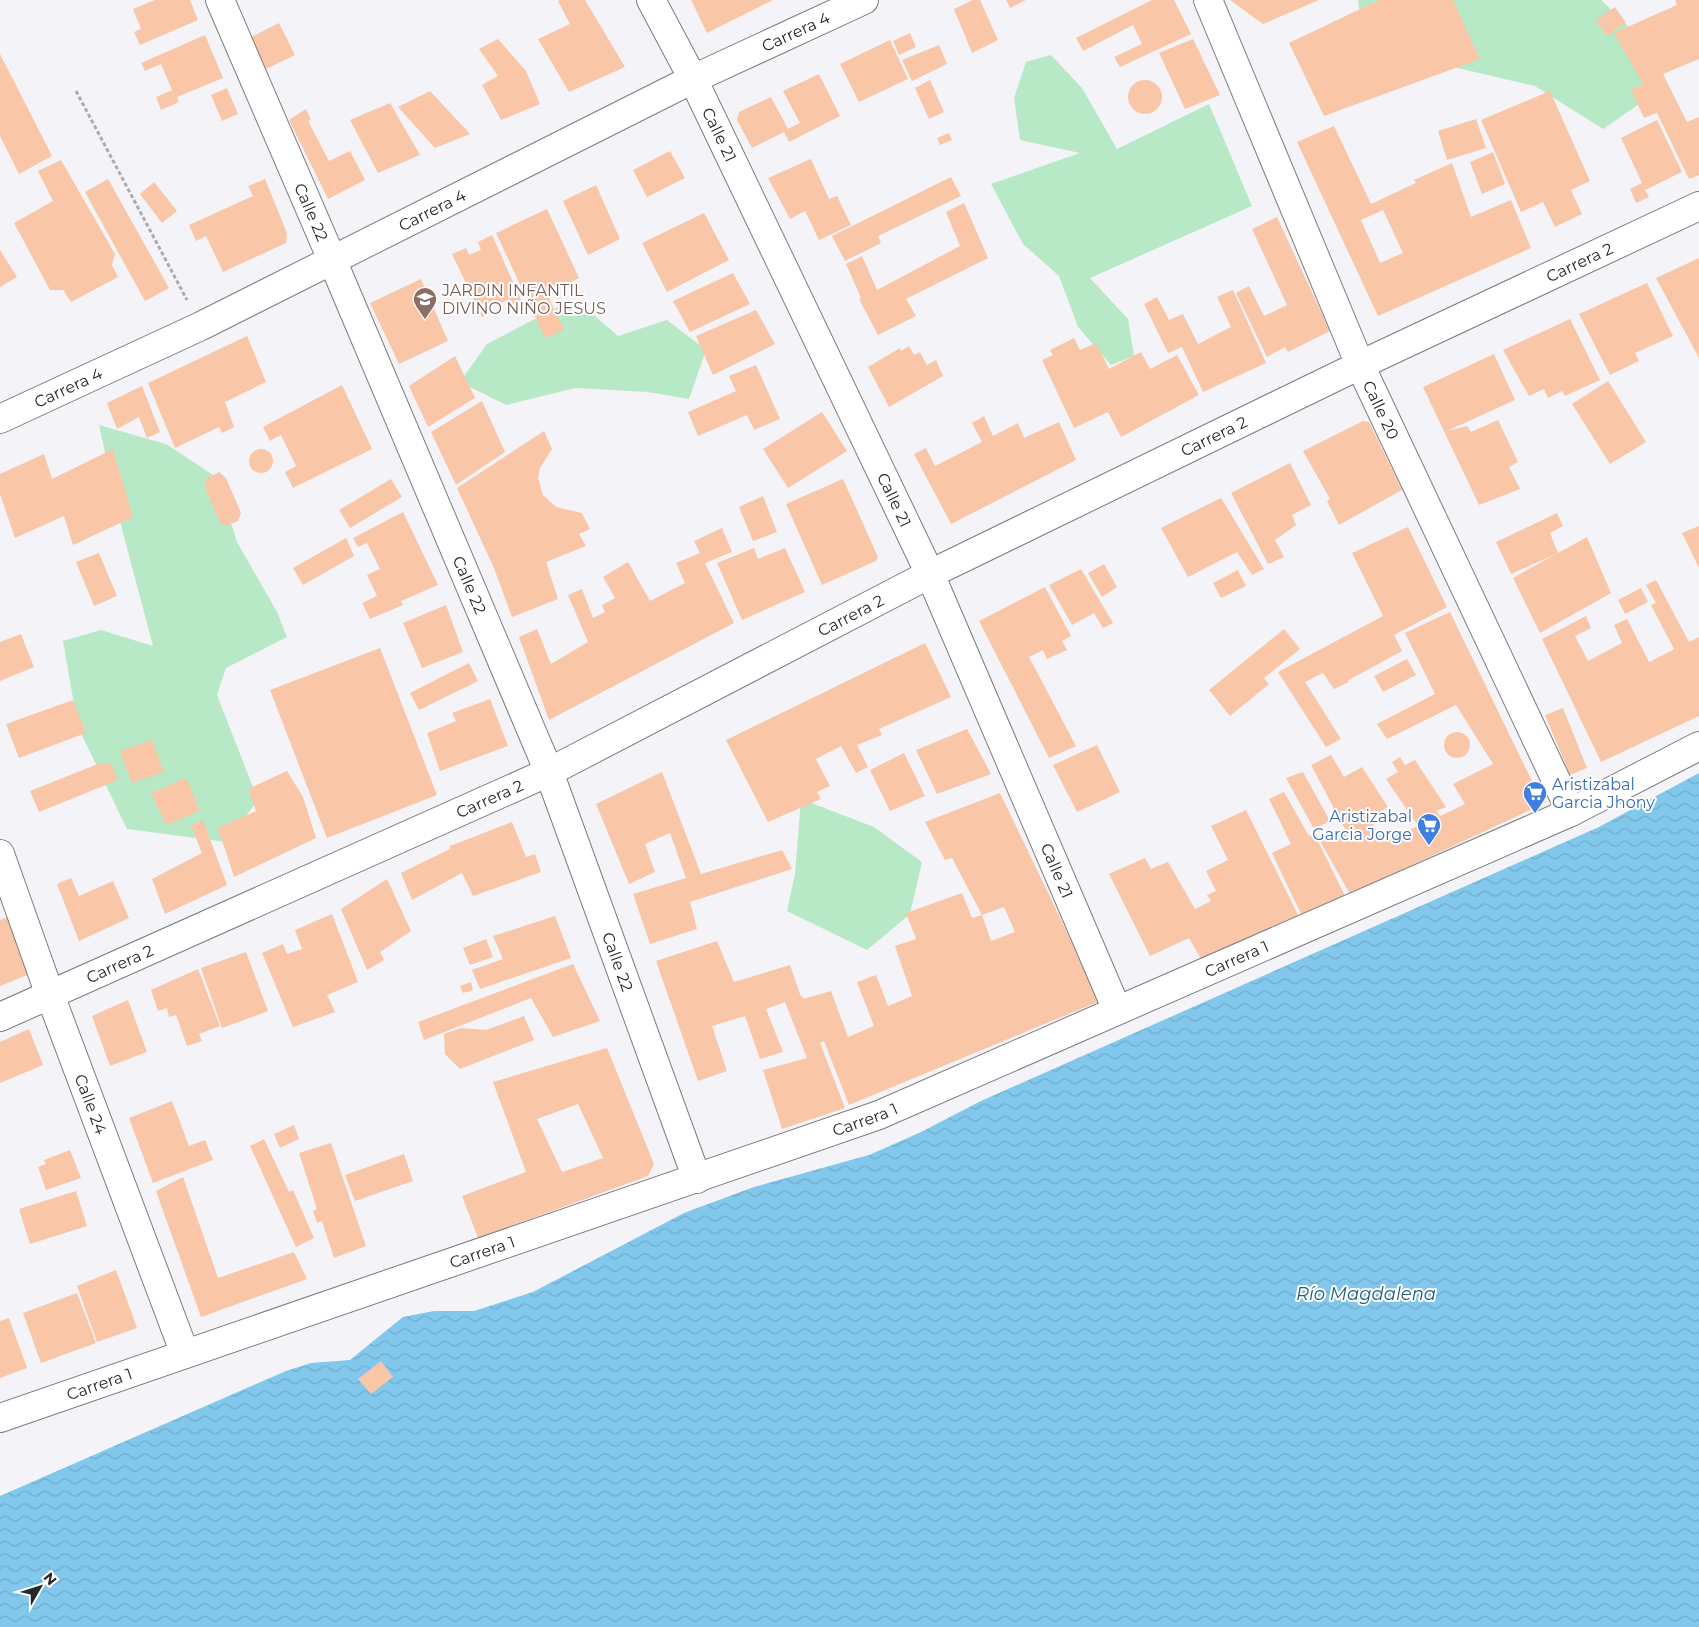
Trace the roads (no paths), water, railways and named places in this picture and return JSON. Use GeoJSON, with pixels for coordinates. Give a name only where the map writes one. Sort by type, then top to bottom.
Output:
{"type":"FeatureCollection","features":[{"type":"Feature","properties":{"kind":"street","name":"Calle 22"},"geometry":{"type":"LineString","coordinates":[[220,0],[334,262],[549,772],[697,1179]]}},
{"type":"Feature","properties":{"kind":"street","name":"Calle 21"},"geometry":{"type":"LineString","coordinates":[[651,0],[693,79],[930,574],[1117,1010]]}},
{"type":"Feature","properties":{"kind":"street","name":"Carrera 4"},"geometry":{"type":"LineString","coordinates":[[0,419],[334,262],[693,79],[864,0]]}},
{"type":"Feature","properties":{"kind":"street","name":"Calle 20"},"geometry":{"type":"LineString","coordinates":[[1208,0],[1360,365],[1571,812]]}},
{"type":"Feature","properties":{"kind":"street","name":"Carrera 2"},"geometry":{"type":"LineString","coordinates":[[0,1017],[549,772],[930,574],[1360,365],[1699,206]]}},
{"type":"Feature","properties":{"kind":"street","name":"Carrera 1"},"geometry":{"type":"LineString","coordinates":[[0,1418],[697,1179],[879,1114],[1571,812],[1699,746]]}},
{"type":"Feature","properties":{"kind":"street","name":"Calle 24"},"geometry":{"type":"LineString","coordinates":[[0,854],[50,995],[184,1354]]}},
{"type":"Feature","properties":{"kind":"water","name":"Río Magdalena"},"geometry":{"type":"Polygon","coordinates":[[[1699,773],[1699,1627],[0,1627],[0,1496],[286,1371],[311,1363],[350,1360],[403,1317],[434,1311],[474,1311],[533,1292],[684,1213],[754,1187],[869,1155],[919,1133],[981,1101],[1599,827],[1699,773]]]}},
{"type":"Feature","properties":{"kind":"place","name":"JARDIN INFANTIL DIVINO NIÑO JESUS"},"geometry":{"type":"Point","coordinates":[425,320]}},
{"type":"Feature","properties":{"kind":"place","name":"Aristizabal Garcia Jhony"},"geometry":{"type":"Point","coordinates":[1535,814]}},
{"type":"Feature","properties":{"kind":"place","name":"Aristizabal Garcia Jorge"},"geometry":{"type":"Point","coordinates":[1429,846]}}]}
